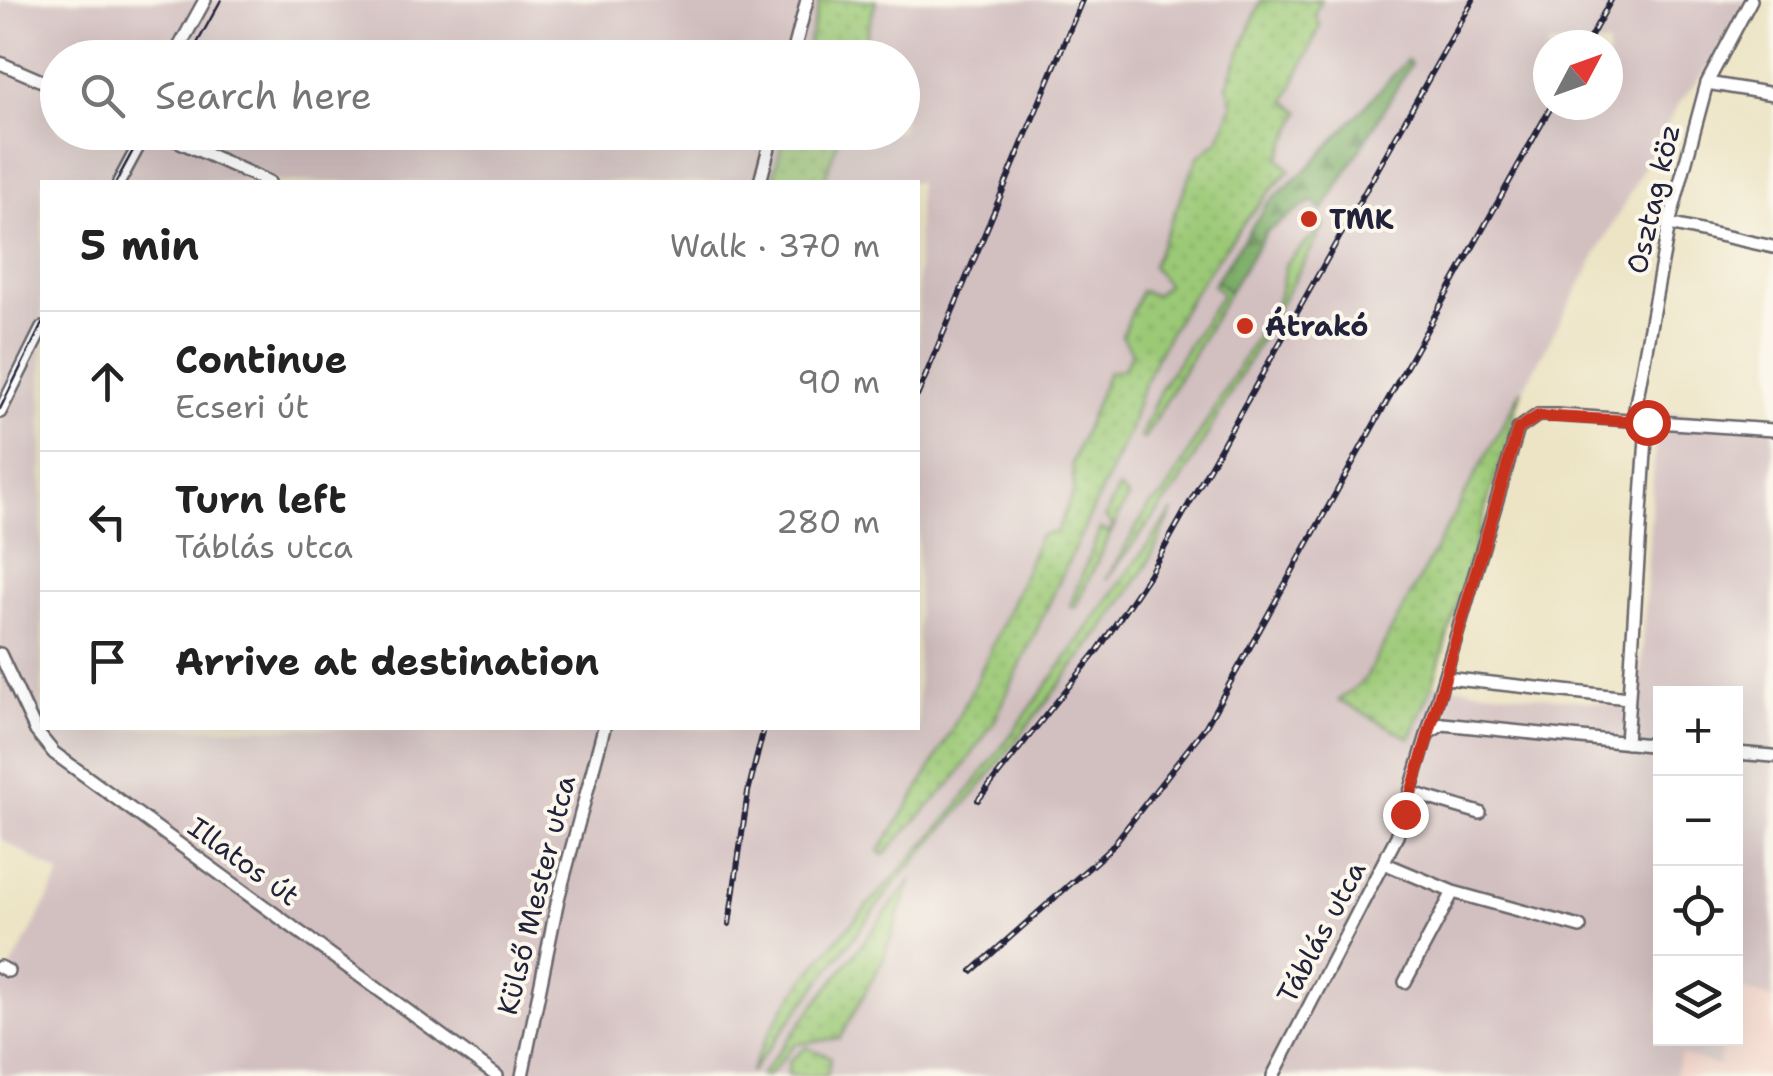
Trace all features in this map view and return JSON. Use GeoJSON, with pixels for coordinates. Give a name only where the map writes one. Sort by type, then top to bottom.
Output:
{"type":"FeatureCollection","features":[{"type":"Feature","properties":{"kind":"street"},"geometry":{"type":"LineString","coordinates":[[183,40],[205,0]]}},
{"type":"Feature","properties":{"kind":"street"},"geometry":{"type":"LineString","coordinates":[[797,40],[807,0]]}},
{"type":"Feature","properties":{"kind":"street","name":"Osztag köz"},"geometry":{"type":"LineString","coordinates":[[1633,420],[1670,224],[1706,83],[1751,0]]}},
{"type":"Feature","properties":{"kind":"street"},"geometry":{"type":"LineString","coordinates":[[0,63],[40,80]]}},
{"type":"Feature","properties":{"kind":"street"},"geometry":{"type":"LineString","coordinates":[[1706,83],[1773,94]]}},
{"type":"Feature","properties":{"kind":"street"},"geometry":{"type":"LineString","coordinates":[[120,180],[136,150]]}},
{"type":"Feature","properties":{"kind":"street"},"geometry":{"type":"LineString","coordinates":[[198,150],[265,180]]}},
{"type":"Feature","properties":{"kind":"street"},"geometry":{"type":"LineString","coordinates":[[761,180],[768,150]]}},
{"type":"Feature","properties":{"kind":"street"},"geometry":{"type":"LineString","coordinates":[[1670,224],[1773,247]]}},
{"type":"Feature","properties":{"kind":"street"},"geometry":{"type":"LineString","coordinates":[[0,412],[40,332]]}},
{"type":"Feature","properties":{"kind":"street","name":"Táblás utca"},"geometry":{"type":"LineString","coordinates":[[1272,1076],[1386,864],[1430,732],[1513,437],[1538,416],[1633,420]]}},
{"type":"Feature","properties":{"kind":"street"},"geometry":{"type":"LineString","coordinates":[[1633,420],[1773,430]]}},
{"type":"Feature","properties":{"kind":"street"},"geometry":{"type":"LineString","coordinates":[[1626,743],[1647,422]]}},
{"type":"Feature","properties":{"kind":"street","name":"Illatos út"},"geometry":{"type":"LineString","coordinates":[[0,654],[36,731],[54,753],[496,1076]]}},
{"type":"Feature","properties":{"kind":"street"},"geometry":{"type":"LineString","coordinates":[[1446,678],[1628,698]]}},
{"type":"Feature","properties":{"kind":"street"},"geometry":{"type":"LineString","coordinates":[[1430,732],[1443,724],[1653,745]]}},
{"type":"Feature","properties":{"kind":"street","name":"Külső Mester utca"},"geometry":{"type":"LineString","coordinates":[[522,1076],[558,899],[603,730]]}},
{"type":"Feature","properties":{"kind":"street"},"geometry":{"type":"LineString","coordinates":[[1743,754],[1773,756]]}},
{"type":"Feature","properties":{"kind":"street"},"geometry":{"type":"LineString","coordinates":[[1412,792],[1480,813]]}},
{"type":"Feature","properties":{"kind":"street"},"geometry":{"type":"LineString","coordinates":[[1386,864],[1453,892],[1580,927]]}},
{"type":"Feature","properties":{"kind":"street"},"geometry":{"type":"LineString","coordinates":[[1405,982],[1453,892]]}},
{"type":"Feature","properties":{"kind":"shaded area"},"geometry":{"type":"Polygon","coordinates":[[[0,0],[820,0],[809,40],[40,40],[40,150],[780,150],[773,180],[40,180],[40,730],[920,730],[920,180],[825,180],[834,150],[920,150],[920,40],[865,40],[876,0],[1747,0],[1709,66],[1678,105],[1365,679],[1340,700],[1410,738],[1433,684],[1639,707],[1657,412],[1773,421],[1773,999],[1743,990],[1743,686],[1653,686],[1653,1046],[1723,1046],[1718,1066],[1681,1055],[1675,1076],[0,1076],[0,989],[61,875],[0,838],[0,0]]]}},
{"type":"Feature","properties":{"kind":"shaded area"},"geometry":{"type":"Polygon","coordinates":[[[1743,990],[1773,999],[1773,1076],[1675,1076],[1681,1055],[1718,1065],[1723,1046],[1743,1046],[1743,990]]]}},
{"type":"Feature","properties":{"kind":"green space"},"geometry":{"type":"Polygon","coordinates":[[[820,0],[876,0],[865,40],[809,40],[820,0]]]}},
{"type":"Feature","properties":{"kind":"green space"},"geometry":{"type":"Polygon","coordinates":[[[1261,0],[1321,0],[1315,14],[1320,27],[1286,101],[1301,112],[1279,158],[1290,170],[1219,255],[1173,326],[1154,362],[1131,427],[994,722],[956,778],[884,855],[879,851],[968,698],[1040,535],[1057,532],[1074,489],[1072,462],[1108,372],[1124,369],[1132,352],[1122,336],[1141,291],[1155,295],[1167,285],[1152,266],[1198,157],[1219,140],[1233,104],[1227,85],[1261,0]]]}},
{"type":"Feature","properties":{"kind":"green space"},"geometry":{"type":"Polygon","coordinates":[[[1407,60],[1411,64],[1323,211],[1312,201],[1266,232],[1229,292],[1216,280],[1267,204],[1310,166],[1407,60]]]}},
{"type":"Feature","properties":{"kind":"green space"},"geometry":{"type":"Polygon","coordinates":[[[780,150],[834,150],[825,180],[773,180],[780,150]]]}},
{"type":"Feature","properties":{"kind":"green space"},"geometry":{"type":"Polygon","coordinates":[[[1326,223],[1179,485],[1106,579],[1149,506],[1164,495],[1278,299],[1286,263],[1326,223]]]}},
{"type":"Feature","properties":{"kind":"green space"},"geometry":{"type":"Polygon","coordinates":[[[1216,280],[1229,292],[1144,439],[1140,437],[1163,384],[1222,294],[1213,285],[1216,280]]]}},
{"type":"Feature","properties":{"kind":"green space"},"geometry":{"type":"Polygon","coordinates":[[[1522,389],[1433,684],[1410,738],[1339,700],[1365,679],[1522,389]]]}},
{"type":"Feature","properties":{"kind":"green space"},"geometry":{"type":"Polygon","coordinates":[[[1119,488],[1128,497],[1075,608],[1070,606],[1100,529],[1109,533],[1113,526],[1105,517],[1119,488]]]}},
{"type":"Feature","properties":{"kind":"green space"},"geometry":{"type":"Polygon","coordinates":[[[1173,511],[1145,569],[1107,624],[977,791],[893,886],[750,1073],[768,1035],[814,966],[953,811],[1173,511]]]}},
{"type":"Feature","properties":{"kind":"green space"},"geometry":{"type":"Polygon","coordinates":[[[912,879],[883,960],[840,1038],[795,1044],[768,1076],[760,1076],[912,879]]]}},
{"type":"Feature","properties":{"kind":"green space"},"geometry":{"type":"Polygon","coordinates":[[[807,1047],[831,1057],[827,1076],[788,1076],[789,1061],[807,1047]]]}},
{"type":"Feature","properties":{"kind":"tram line"},"geometry":{"type":"LineString","coordinates":[[199,40],[221,0]]}},
{"type":"Feature","properties":{"kind":"tram line"},"geometry":{"type":"LineString","coordinates":[[117,180],[133,150]]}},
{"type":"Feature","properties":{"kind":"tram line"},"geometry":{"type":"LineString","coordinates":[[0,409],[40,328]]}},
{"type":"Feature","properties":{"kind":"railway"},"geometry":{"type":"LineString","coordinates":[[920,389],[1082,0]]}},
{"type":"Feature","properties":{"kind":"railway"},"geometry":{"type":"LineString","coordinates":[[978,800],[1098,650],[1149,575],[1473,0]]}},
{"type":"Feature","properties":{"kind":"railway"},"geometry":{"type":"LineString","coordinates":[[1594,30],[1611,0]]}},
{"type":"Feature","properties":{"kind":"railway"},"geometry":{"type":"LineString","coordinates":[[972,971],[1110,849],[1206,726],[1544,120]]}},
{"type":"Feature","properties":{"kind":"railway"},"geometry":{"type":"LineString","coordinates":[[729,924],[748,792],[764,730]]}},
{"type":"Feature","properties":{"kind":"place","name":"TMK"},"geometry":{"type":"Point","coordinates":[1309,219]}},
{"type":"Feature","properties":{"kind":"place","name":"Átrakó"},"geometry":{"type":"Point","coordinates":[1245,326]}},
{"type":"Feature","properties":{"kind":"route"},"geometry":{"type":"LineString","coordinates":[[1405,814],[1513,437],[1526,422],[1538,416],[1557,414],[1647,422]]}}]}
